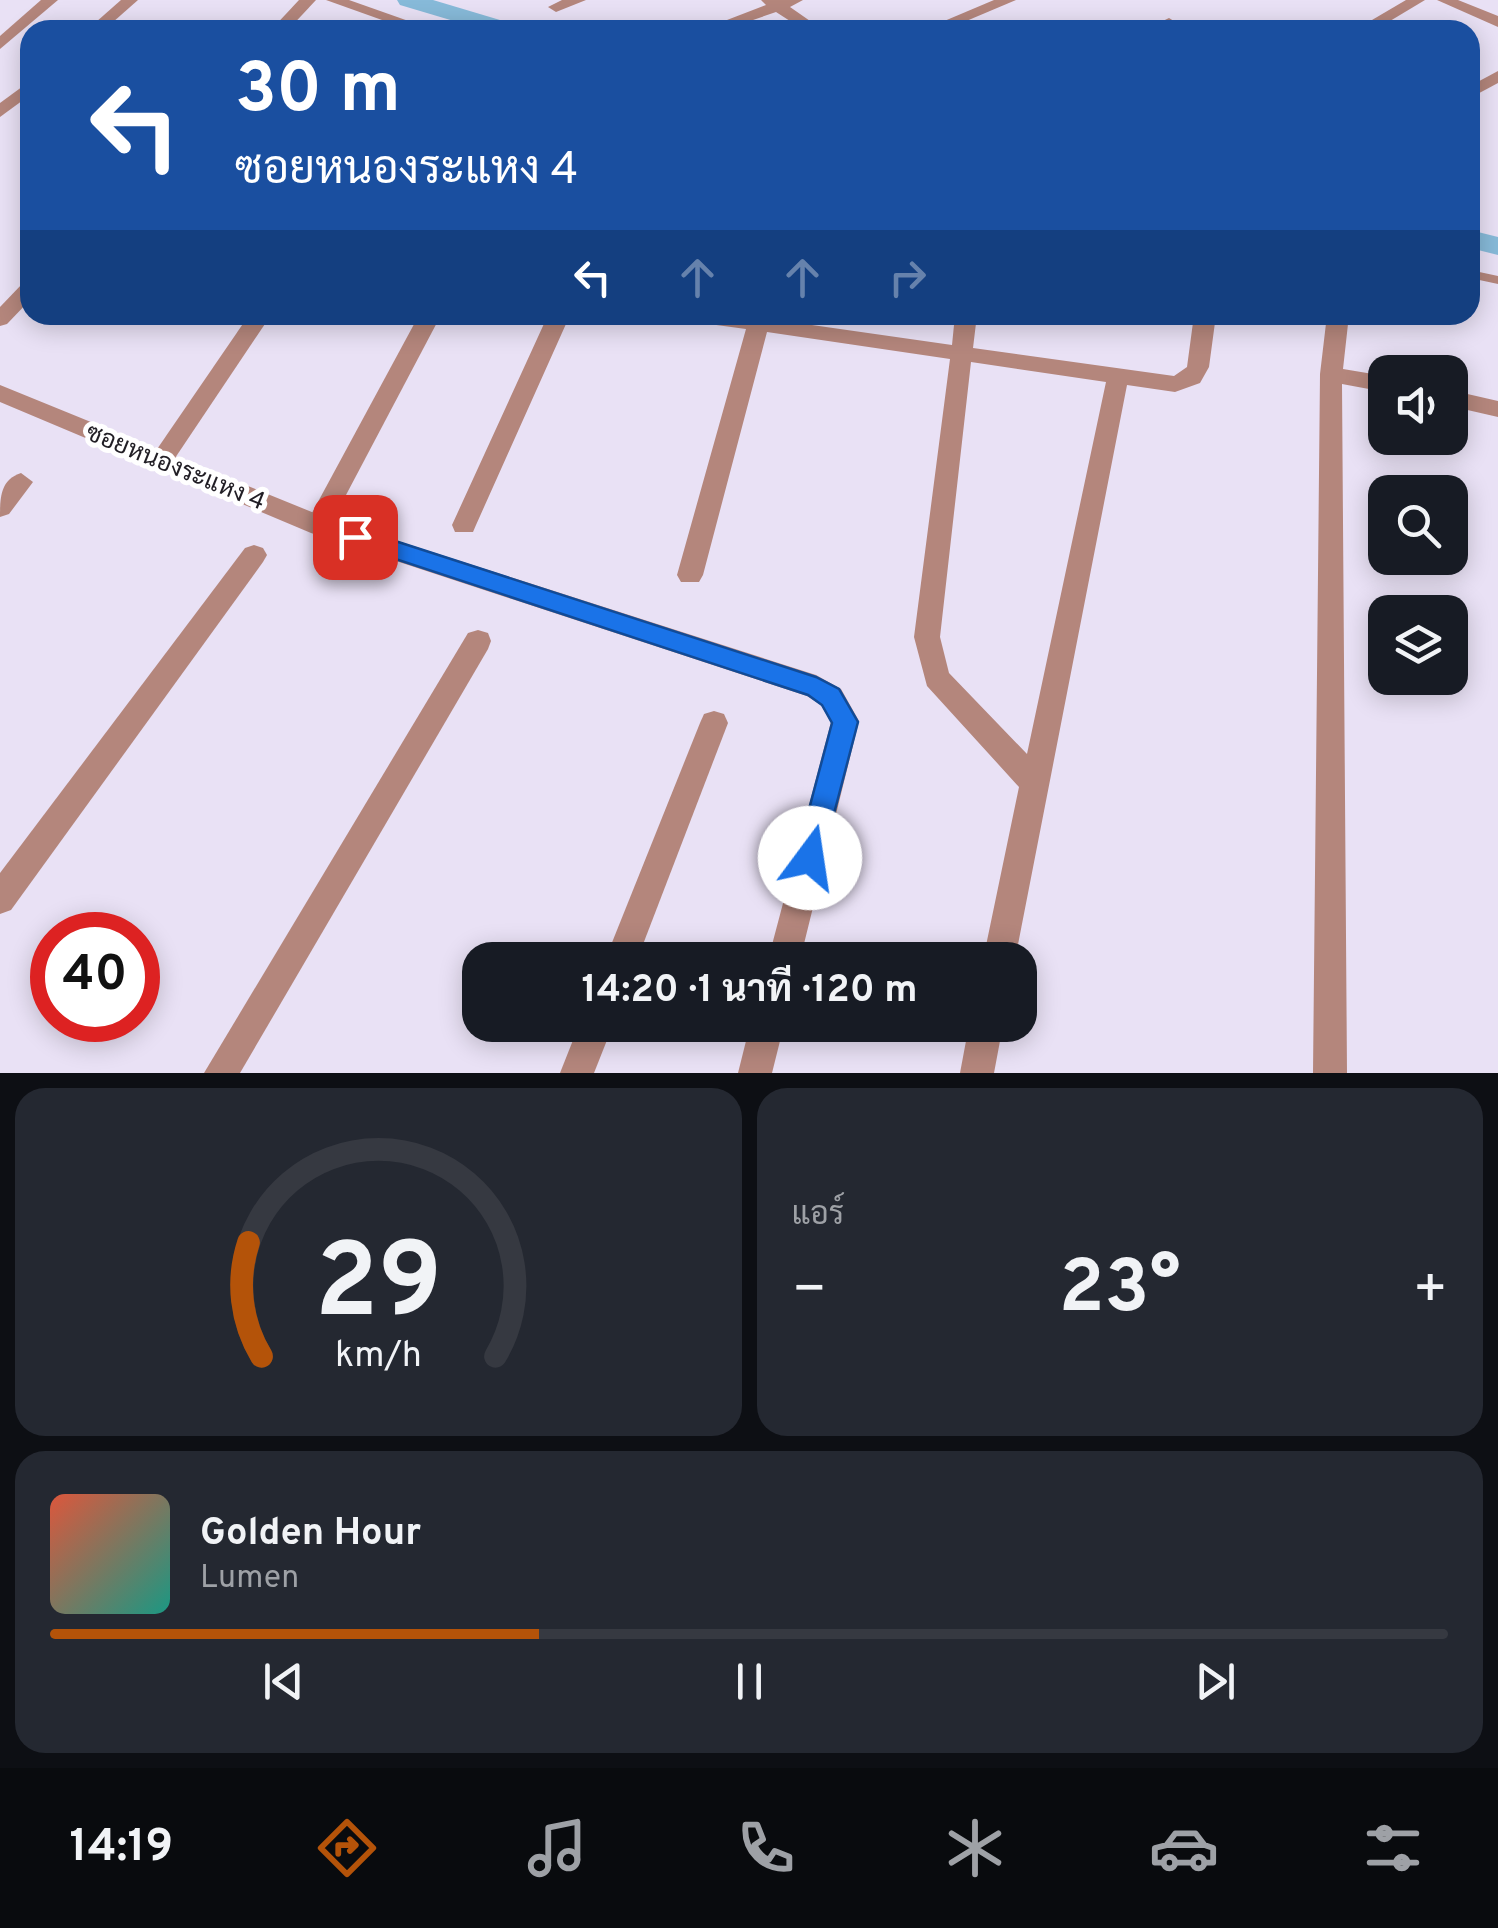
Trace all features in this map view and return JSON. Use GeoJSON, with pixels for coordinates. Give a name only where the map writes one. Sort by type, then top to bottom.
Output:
{"type":"FeatureCollection","features":[{"type":"Feature","properties":{"kind":"street"},"geometry":{"type":"LineString","coordinates":[[27,20],[50,0]]}},
{"type":"Feature","properties":{"kind":"street"},"geometry":{"type":"LineString","coordinates":[[107,20],[130,0]]}},
{"type":"Feature","properties":{"kind":"street"},"geometry":{"type":"LineString","coordinates":[[289,20],[308,0]]}},
{"type":"Feature","properties":{"kind":"street"},"geometry":{"type":"LineString","coordinates":[[334,0],[395,20]]}},
{"type":"Feature","properties":{"kind":"street"},"geometry":{"type":"LineString","coordinates":[[556,7],[578,0]]}},
{"type":"Feature","properties":{"kind":"street"},"geometry":{"type":"LineString","coordinates":[[732,20],[773,3],[795,0]]}},
{"type":"Feature","properties":{"kind":"street"},"geometry":{"type":"LineString","coordinates":[[957,20],[1008,0]]}},
{"type":"Feature","properties":{"kind":"street"},"geometry":{"type":"LineString","coordinates":[[1381,20],[1416,0]]}},
{"type":"Feature","properties":{"kind":"street"},"geometry":{"type":"LineString","coordinates":[[1445,0],[1498,22]]}},
{"type":"Feature","properties":{"kind":"street"},"geometry":{"type":"LineString","coordinates":[[773,3],[800,20]]}},
{"type":"Feature","properties":{"kind":"street"},"geometry":{"type":"LineString","coordinates":[[0,44],[20,26]]}},
{"type":"Feature","properties":{"kind":"street"},"geometry":{"type":"LineString","coordinates":[[0,112],[20,95]]}},
{"type":"Feature","properties":{"kind":"street"},"geometry":{"type":"LineString","coordinates":[[0,319],[20,298]]}},
{"type":"Feature","properties":{"kind":"street"},"geometry":{"type":"LineString","coordinates":[[161,460],[253,325]]}},
{"type":"Feature","properties":{"kind":"street"},"geometry":{"type":"LineString","coordinates":[[318,524],[425,325]]}},
{"type":"Feature","properties":{"kind":"street"},"geometry":{"type":"LineString","coordinates":[[464,525],[554,325]]}},
{"type":"Feature","properties":{"kind":"street"},"geometry":{"type":"LineString","coordinates":[[690,576],[758,325]]}},
{"type":"Feature","properties":{"kind":"street"},"geometry":{"type":"LineString","coordinates":[[796,325],[1174,384],[1192,378],[1198,367],[1204,325]]}},
{"type":"Feature","properties":{"kind":"street"},"geometry":{"type":"LineString","coordinates":[[965,325],[928,636],[937,678],[1035,783]]}},
{"type":"Feature","properties":{"kind":"street"},"geometry":{"type":"LineString","coordinates":[[1330,1073],[1331,374],[1337,325]]}},
{"type":"Feature","properties":{"kind":"street"},"geometry":{"type":"LineString","coordinates":[[1331,374],[1368,381]]}},
{"type":"Feature","properties":{"kind":"street"},"geometry":{"type":"LineString","coordinates":[[1003,942],[1118,375]]}},
{"type":"Feature","properties":{"kind":"street","name":"ซอยหนองระแหง 4"},"geometry":{"type":"LineString","coordinates":[[0,394],[318,524],[816,687],[830,697],[845,722],[789,942]]}},
{"type":"Feature","properties":{"kind":"street"},"geometry":{"type":"LineString","coordinates":[[1468,402],[1498,410]]}},
{"type":"Feature","properties":{"kind":"street"},"geometry":{"type":"LineString","coordinates":[[0,508],[21,482]]}},
{"type":"Feature","properties":{"kind":"street"},"geometry":{"type":"LineString","coordinates":[[0,899],[254,555]]}},
{"type":"Feature","properties":{"kind":"street"},"geometry":{"type":"LineString","coordinates":[[221,1073],[478,641]]}},
{"type":"Feature","properties":{"kind":"street"},"geometry":{"type":"LineString","coordinates":[[628,942],[714,722]]}},
{"type":"Feature","properties":{"kind":"street"},"geometry":{"type":"LineString","coordinates":[[577,1073],[589,1042]]}},
{"type":"Feature","properties":{"kind":"street"},"geometry":{"type":"LineString","coordinates":[[755,1073],[763,1042]]}},
{"type":"Feature","properties":{"kind":"street"},"geometry":{"type":"LineString","coordinates":[[977,1073],[983,1042]]}},
{"type":"Feature","properties":{"kind":"waterway"},"geometry":{"type":"LineString","coordinates":[[408,0],[475,20]]}},
{"type":"Feature","properties":{"kind":"waterway"},"geometry":{"type":"LineString","coordinates":[[1480,242],[1498,246]]}},
{"type":"Feature","properties":{"kind":"route"},"geometry":{"type":"LineString","coordinates":[[355,537],[816,687],[830,697],[845,722],[810,858]]}}]}
